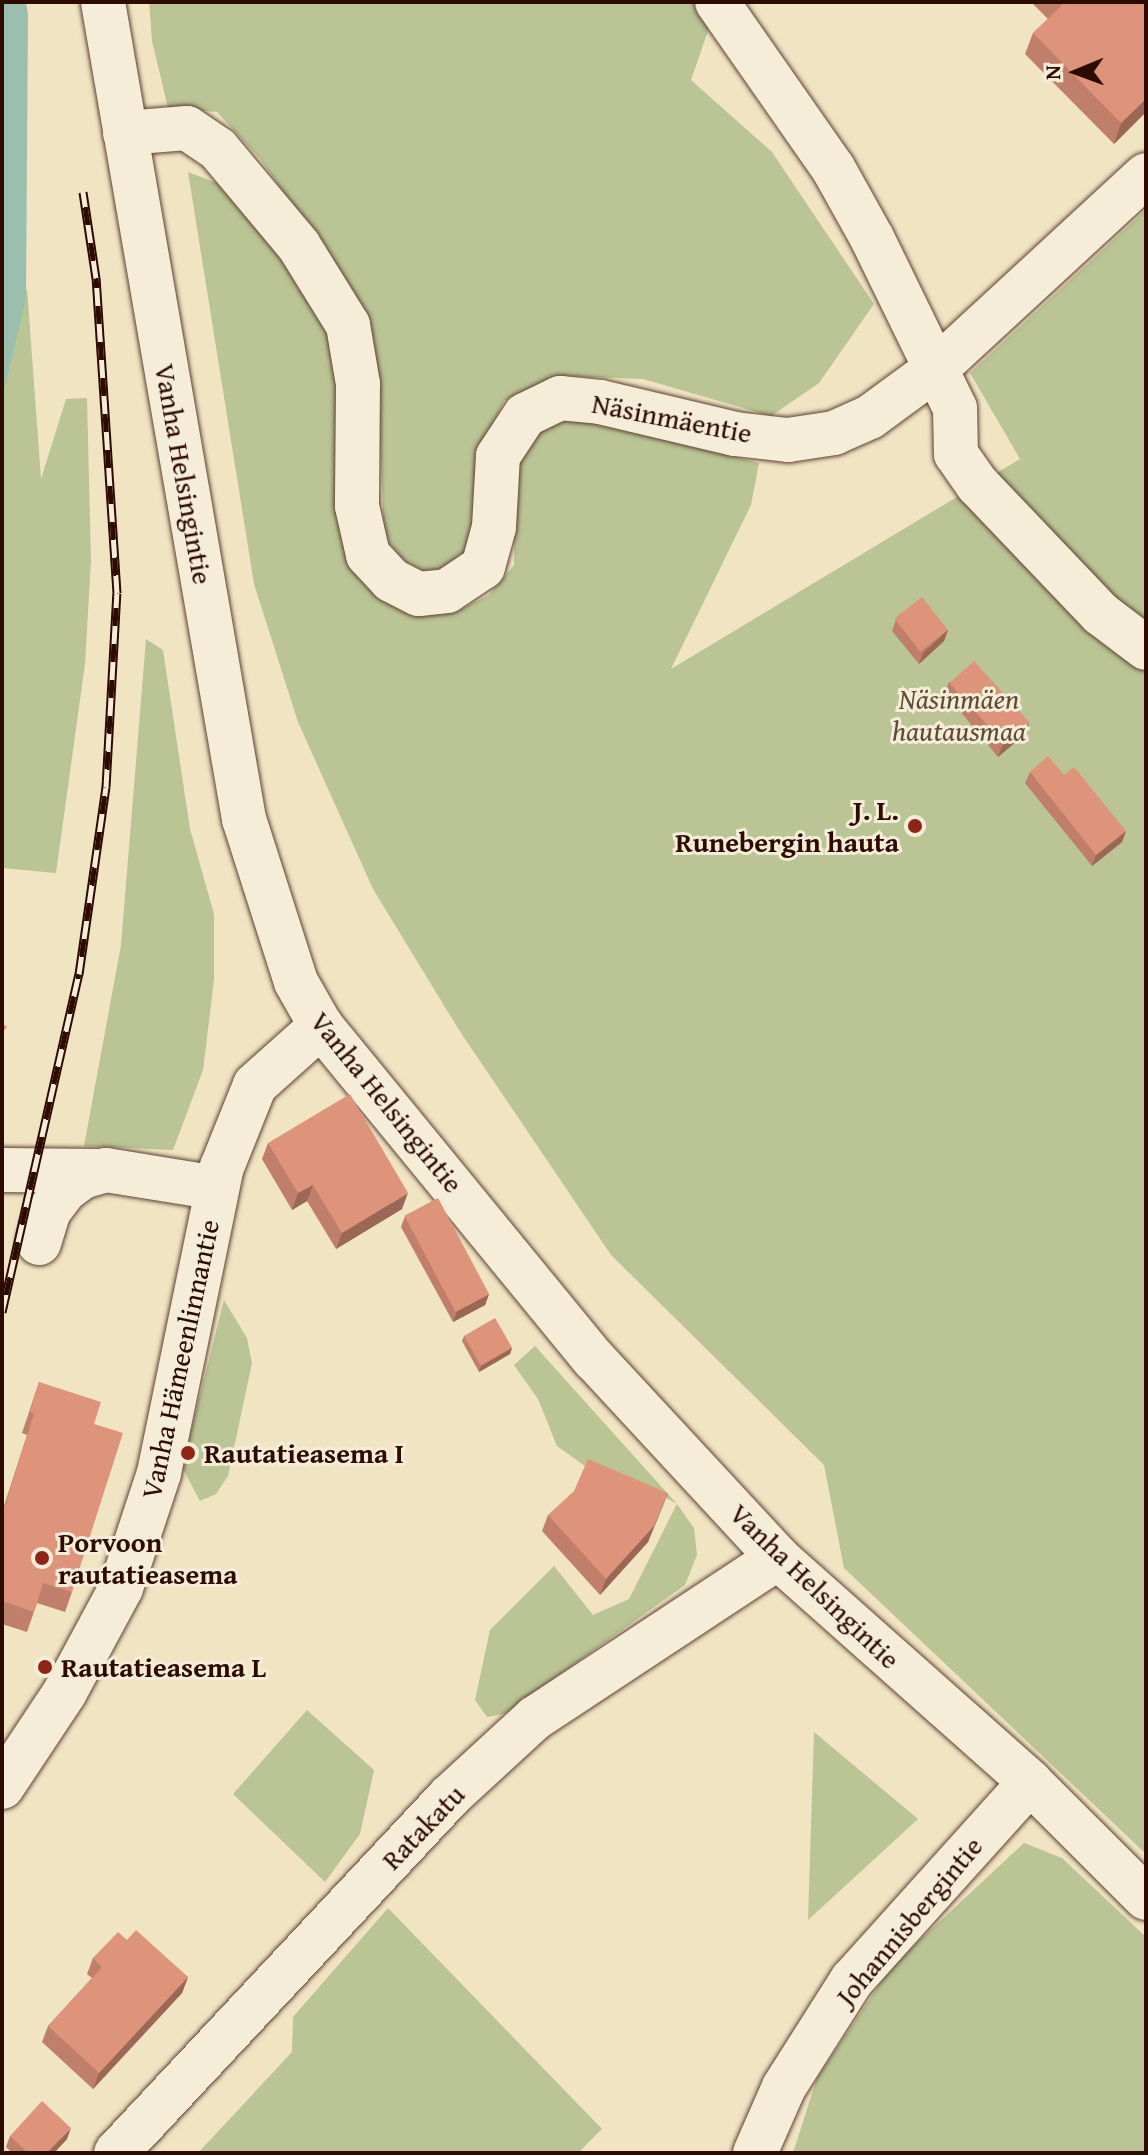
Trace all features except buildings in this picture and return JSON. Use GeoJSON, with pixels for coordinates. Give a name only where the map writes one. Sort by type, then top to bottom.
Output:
{"type":"FeatureCollection","features":[{"type":"Feature","properties":{"kind":"street","name":"Vanha Helsingintie"},"geometry":{"type":"LineString","coordinates":[[103,2],[244,819],[276,933],[321,1026],[594,1359],[778,1558],[1030,1782],[1146,1898]]}},
{"type":"Feature","properties":{"kind":"street"},"geometry":{"type":"LineString","coordinates":[[717,2],[833,168],[938,367],[955,408],[956,454],[978,485],[1101,614],[1146,648]]}},
{"type":"Feature","properties":{"kind":"street","name":"Näsinmäentie"},"geometry":{"type":"LineString","coordinates":[[125,133],[187,128],[218,149],[299,246],[348,325],[358,384],[357,506],[368,555],[391,580],[419,594],[447,591],[483,567],[494,527],[498,456],[525,415],[560,398],[600,402],[735,434],[788,440],[834,433],[870,417],[938,367],[1146,175]]}},
{"type":"Feature","properties":{"kind":"street","name":"Vanha Hämeenlinnantie"},"geometry":{"type":"LineString","coordinates":[[2,1787],[65,1692],[121,1588],[159,1473],[217,1188],[255,1085],[321,1026]]}},
{"type":"Feature","properties":{"kind":"street"},"geometry":{"type":"LineString","coordinates":[[2,1170],[106,1170],[217,1188]]}},
{"type":"Feature","properties":{"kind":"street"},"geometry":{"type":"LineString","coordinates":[[39,1243],[49,1211],[65,1190],[106,1170]]}},
{"type":"Feature","properties":{"kind":"street","name":"Ratakatu"},"geometry":{"type":"LineString","coordinates":[[116,2153],[449,1797],[535,1718],[778,1558]]}},
{"type":"Feature","properties":{"kind":"street","name":"Johannisbergintie"},"geometry":{"type":"LineString","coordinates":[[755,2153],[784,2087],[852,1980],[1030,1782]]}},
{"type":"Feature","properties":{"kind":"green space"},"geometry":{"type":"Polygon","coordinates":[[[149,2],[718,2],[691,80],[772,152],[874,304],[819,383],[771,416],[643,379],[562,376],[504,401],[481,449],[476,526],[463,561],[427,573],[401,559],[384,535],[379,412],[315,237],[261,160],[217,112],[168,108],[152,41],[149,2]]]}},
{"type":"Feature","properties":{"kind":"green space","name":"Näsinmäen hautausmaa"},"geometry":{"type":"Polygon","coordinates":[[[188,172],[219,184],[307,290],[335,348],[340,500],[412,609],[457,611],[489,595],[514,565],[515,462],[543,425],[582,419],[759,463],[751,505],[671,669],[1020,459],[970,373],[1146,210],[1146,1854],[844,1568],[824,1465],[611,1255],[459,1030],[373,889],[298,722],[254,584],[188,172]]]}},
{"type":"Feature","properties":{"kind":"green space"},"geometry":{"type":"Polygon","coordinates":[[[27,288],[41,479],[66,399],[87,398],[91,561],[85,664],[56,873],[2,868],[2,395],[27,288]]]}},
{"type":"Feature","properties":{"kind":"green space"},"geometry":{"type":"Polygon","coordinates":[[[146,639],[163,650],[190,829],[214,914],[214,980],[203,1070],[173,1150],[84,1146],[121,945],[146,639]]]}},
{"type":"Feature","properties":{"kind":"green space"},"geometry":{"type":"Polygon","coordinates":[[[224,1300],[247,1338],[252,1363],[228,1476],[216,1494],[200,1501],[182,1467],[224,1300]]]}},
{"type":"Feature","properties":{"kind":"green space"},"geometry":{"type":"Polygon","coordinates":[[[535,1346],[677,1504],[638,1482],[589,1469],[557,1446],[538,1399],[514,1365],[535,1346]]]}},
{"type":"Feature","properties":{"kind":"green space"},"geometry":{"type":"Polygon","coordinates":[[[677,1504],[694,1528],[697,1555],[685,1585],[504,1714],[487,1717],[475,1700],[490,1630],[554,1566],[593,1615],[629,1599],[677,1504]]]}},
{"type":"Feature","properties":{"kind":"green space"},"geometry":{"type":"Polygon","coordinates":[[[307,1710],[374,1770],[360,1834],[325,1882],[233,1794],[307,1710]]]}},
{"type":"Feature","properties":{"kind":"green space"},"geometry":{"type":"Polygon","coordinates":[[[814,1732],[918,1819],[808,1920],[814,1732]]]}},
{"type":"Feature","properties":{"kind":"green space"},"geometry":{"type":"Polygon","coordinates":[[[1024,1843],[1062,1858],[1146,1937],[1146,2153],[793,2153],[817,2078],[892,1966],[1024,1843]]]}},
{"type":"Feature","properties":{"kind":"green space"},"geometry":{"type":"Polygon","coordinates":[[[388,1908],[602,2129],[578,2153],[198,2153],[292,2052],[293,2017],[388,1908]]]}},
{"type":"Feature","properties":{"kind":"shaded area"},"geometry":{"type":"Polygon","coordinates":[[[2,2],[26,2],[28,14],[26,298],[2,400],[2,2]]]}},
{"type":"Feature","properties":{"kind":"railway"},"geometry":{"type":"LineString","coordinates":[[2,1312],[79,974],[106,787],[117,593],[96,278],[83,192]]}},
{"type":"Feature","properties":{"kind":"place","name":"J. L. Runebergin hauta"},"geometry":{"type":"Point","coordinates":[915,826]}},
{"type":"Feature","properties":{"kind":"place","name":"Rautatieasema I"},"geometry":{"type":"Point","coordinates":[188,1453]}},
{"type":"Feature","properties":{"kind":"place","name":"Porvoon rautatieasema"},"geometry":{"type":"Point","coordinates":[42,1558]}},
{"type":"Feature","properties":{"kind":"place","name":"Rautatieasema L"},"geometry":{"type":"Point","coordinates":[45,1667]}}]}
